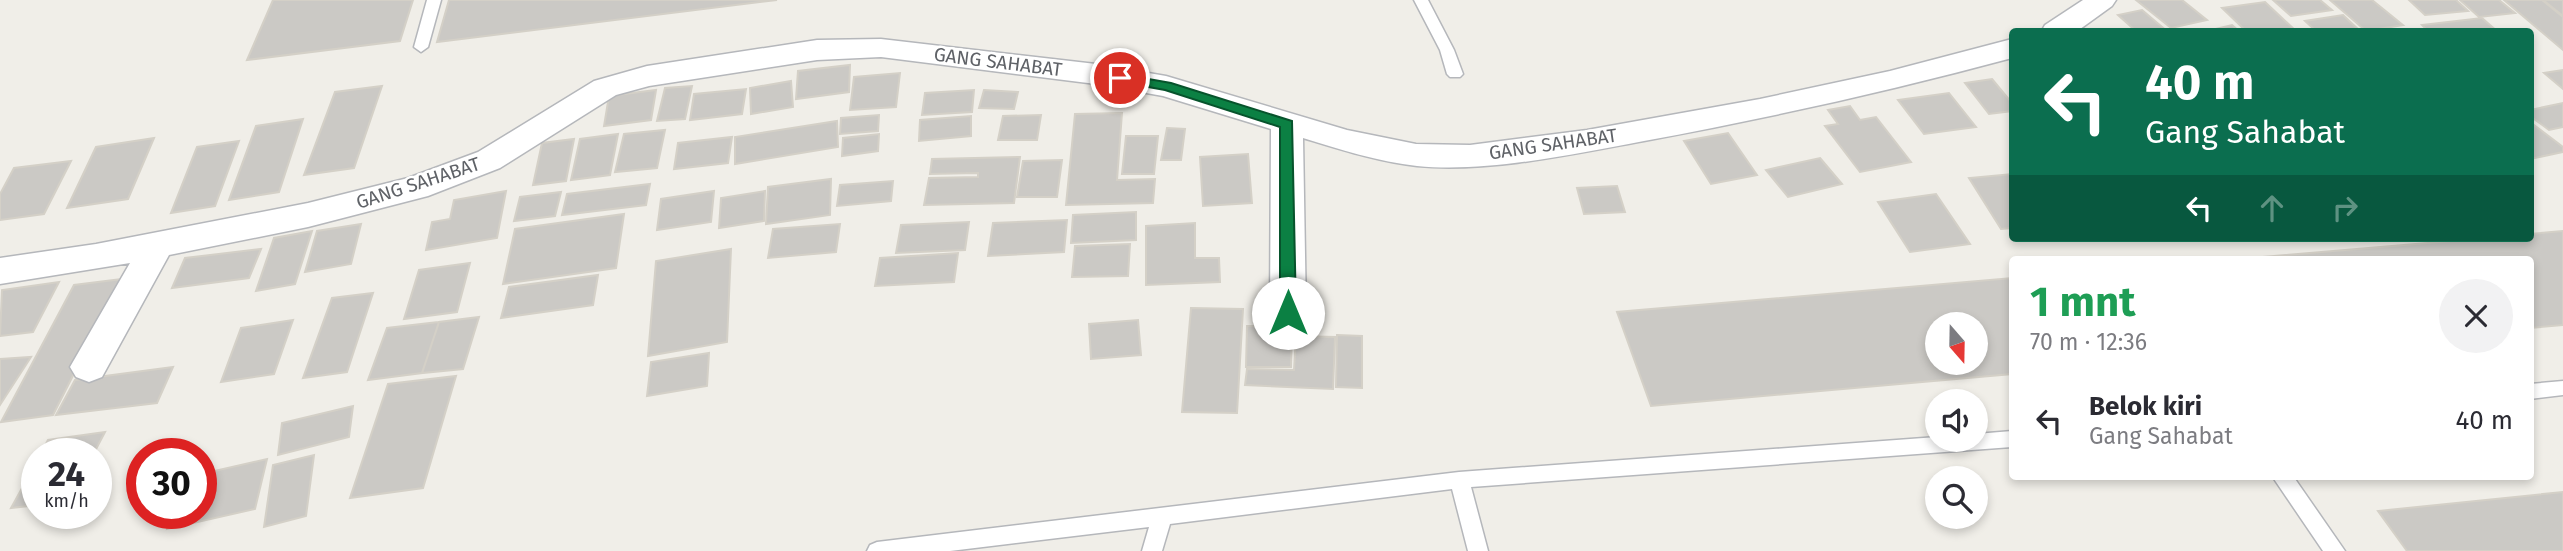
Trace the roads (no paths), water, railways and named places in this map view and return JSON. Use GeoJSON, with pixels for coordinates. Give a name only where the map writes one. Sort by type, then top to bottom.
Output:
{"type":"FeatureCollection","features":[{"type":"Feature","properties":{"kind":"street"},"geometry":{"type":"LineString","coordinates":[[2061,28],[2102,0]]}},
{"type":"Feature","properties":{"kind":"street","name":"GANG SAHABAT"},"geometry":{"type":"LineString","coordinates":[[0,271],[157,245],[308,215],[416,188],[489,160],[589,97],[620,83],[647,76],[817,50],[881,48],[1096,74],[1166,86],[1287,124],[1416,155],[1470,156],[1587,141],[1760,109],[2009,50]]}},
{"type":"Feature","properties":{"kind":"street"},"geometry":{"type":"LineString","coordinates":[[1287,124],[1288,313]]}},
{"type":"Feature","properties":{"kind":"street"},"geometry":{"type":"LineString","coordinates":[[89,367],[157,245]]}},
{"type":"Feature","properties":{"kind":"lane"},"geometry":{"type":"LineString","coordinates":[[421,47],[434,0]]}},
{"type":"Feature","properties":{"kind":"lane"},"geometry":{"type":"LineString","coordinates":[[1421,0],[1447,50],[1455,74]]}},
{"type":"Feature","properties":{"kind":"lane"},"geometry":{"type":"LineString","coordinates":[[2534,392],[2563,388]]}},
{"type":"Feature","properties":{"kind":"lane"},"geometry":{"type":"LineString","coordinates":[[877,551],[1459,481],[2009,439]]}},
{"type":"Feature","properties":{"kind":"lane"},"geometry":{"type":"LineString","coordinates":[[2285,480],[2334,551]]}},
{"type":"Feature","properties":{"kind":"lane"},"geometry":{"type":"LineString","coordinates":[[1459,481],[1478,551]]}},
{"type":"Feature","properties":{"kind":"lane"},"geometry":{"type":"LineString","coordinates":[[1152,551],[1161,518]]}}]}
